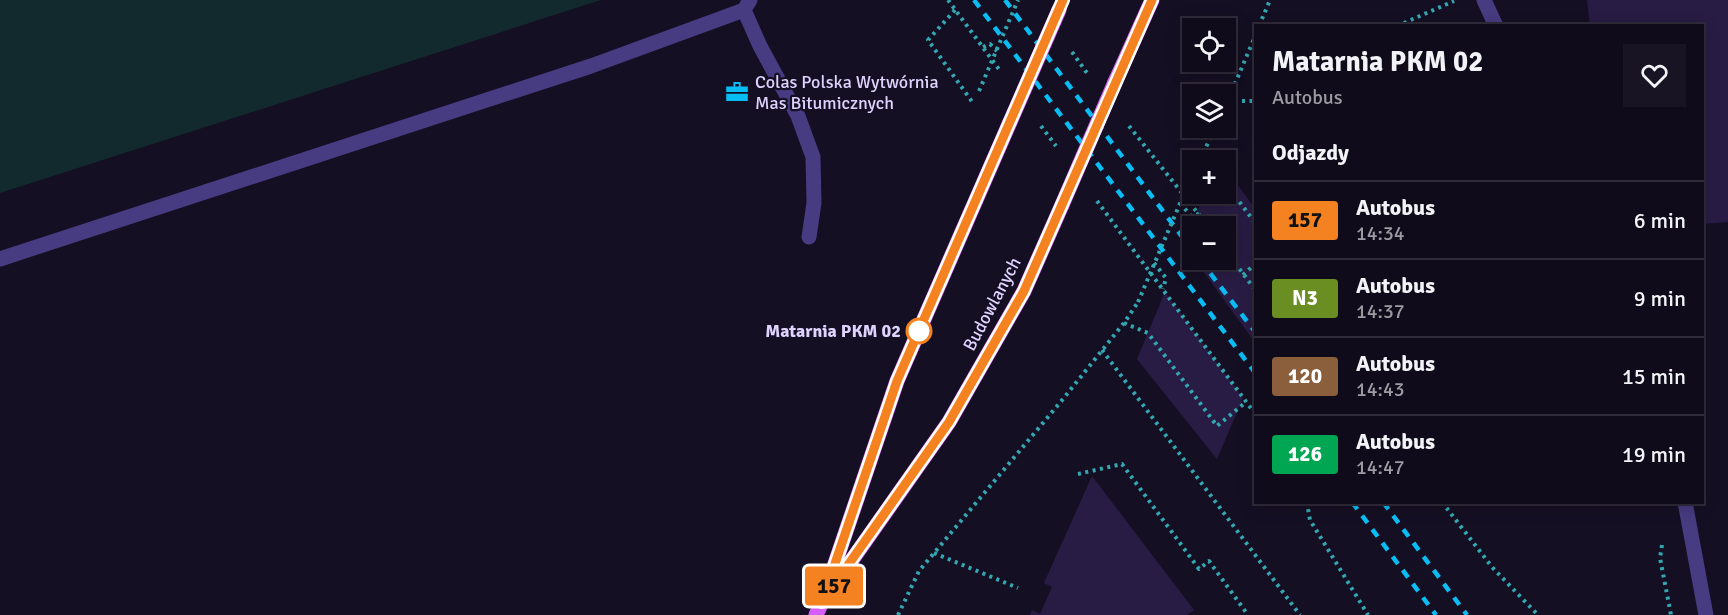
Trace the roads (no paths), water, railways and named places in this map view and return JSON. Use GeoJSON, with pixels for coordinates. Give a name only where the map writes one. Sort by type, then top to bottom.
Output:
{"type":"FeatureCollection","features":[{"type":"Feature","properties":{"kind":"main road","name":"Budowlanych"},"geometry":{"type":"LineString","coordinates":[[819,608],[949,422],[1024,291],[1152,0]]}},
{"type":"Feature","properties":{"kind":"main road","name":"Budowlanych"},"geometry":{"type":"LineString","coordinates":[[819,608],[897,381],[1061,5]]}},
{"type":"Feature","properties":{"kind":"street"},"geometry":{"type":"LineString","coordinates":[[1484,0],[1495,24]]}},
{"type":"Feature","properties":{"kind":"street"},"geometry":{"type":"LineString","coordinates":[[0,259],[591,66],[747,5],[760,46],[798,117],[813,157],[814,203],[809,237]]}},
{"type":"Feature","properties":{"kind":"street"},"geometry":{"type":"LineString","coordinates":[[1685,504],[1706,615]]}},
{"type":"Feature","properties":{"kind":"railway"},"geometry":{"type":"LineString","coordinates":[[974,0],[1254,371]]}},
{"type":"Feature","properties":{"kind":"railway"},"geometry":{"type":"LineString","coordinates":[[1005,0],[1182,237]]}},
{"type":"Feature","properties":{"kind":"railway"},"geometry":{"type":"LineString","coordinates":[[1208,270],[1254,330]]}},
{"type":"Feature","properties":{"kind":"railway"},"geometry":{"type":"LineString","coordinates":[[1353,504],[1436,615]]}},
{"type":"Feature","properties":{"kind":"railway"},"geometry":{"type":"LineString","coordinates":[[1384,504],[1467,615]]}},
{"type":"Feature","properties":{"kind":"place","name":"Colas Polska Wytwórnia Mas Bitumicznych"},"geometry":{"type":"Point","coordinates":[737,92]}},
{"type":"Feature","properties":{"kind":"place","name":"Matarnia PKM 02"},"geometry":{"type":"Point","coordinates":[919,331]}}]}
